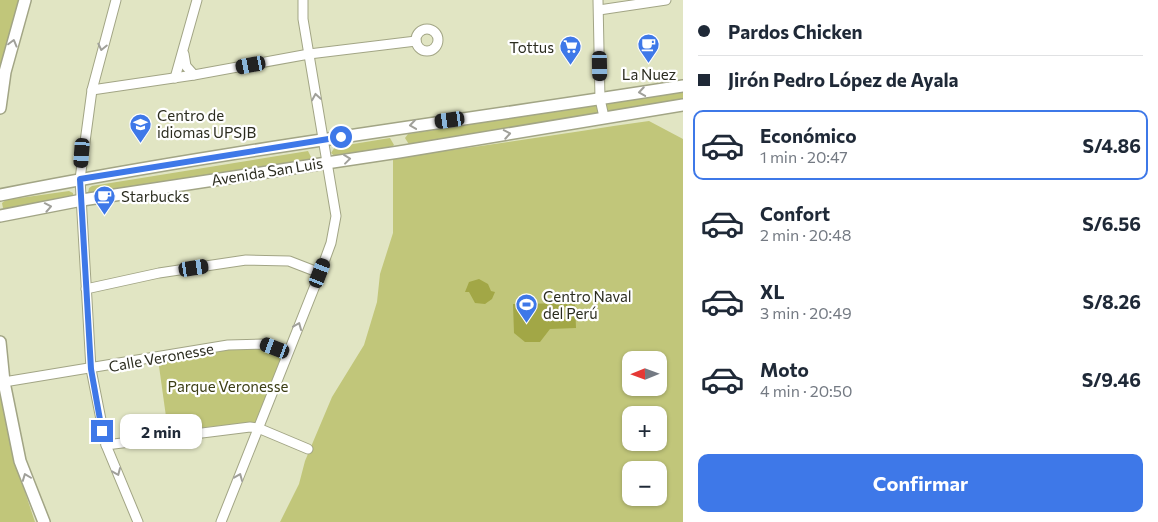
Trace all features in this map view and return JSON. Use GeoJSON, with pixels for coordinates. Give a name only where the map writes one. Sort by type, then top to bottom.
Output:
{"type":"FeatureCollection","features":[{"type":"Feature","properties":{"kind":"main road"},"geometry":{"type":"LineString","coordinates":[[0,108],[5,72],[25,0]]}},
{"type":"Feature","properties":{"kind":"main road","name":"Avenida San Luis"},"geometry":{"type":"LineString","coordinates":[[0,195],[80,179],[322,140],[683,86]]}},
{"type":"Feature","properties":{"kind":"main road","name":"Avenida San Luis"},"geometry":{"type":"LineString","coordinates":[[0,216],[82,200],[399,152],[683,105]]}},
{"type":"Feature","properties":{"kind":"main road"},"geometry":{"type":"LineString","coordinates":[[0,342],[4,382],[20,460],[44,522]]}},
{"type":"Feature","properties":{"kind":"street"},"geometry":{"type":"LineString","coordinates":[[116,0],[92,90],[80,179],[91,369],[106,445],[138,522]]}},
{"type":"Feature","properties":{"kind":"street"},"geometry":{"type":"LineString","coordinates":[[176,78],[197,0]]}},
{"type":"Feature","properties":{"kind":"street"},"geometry":{"type":"LineString","coordinates":[[221,522],[320,273],[331,243],[336,216],[303,19],[303,0]]}},
{"type":"Feature","properties":{"kind":"street"},"geometry":{"type":"LineString","coordinates":[[598,0],[600,99],[604,117]]}},
{"type":"Feature","properties":{"kind":"street"},"geometry":{"type":"LineString","coordinates":[[599,10],[666,0]]}},
{"type":"Feature","properties":{"kind":"street"},"geometry":{"type":"LineString","coordinates":[[92,90],[194,76],[309,54],[416,41]]}},
{"type":"Feature","properties":{"kind":"street"},"geometry":{"type":"LineString","coordinates":[[183,48],[186,66],[194,76]]}},
{"type":"Feature","properties":{"kind":"street"},"geometry":{"type":"LineString","coordinates":[[86,289],[159,273],[246,260],[289,261],[320,273]]}},
{"type":"Feature","properties":{"kind":"street","name":"Calle Veronesse"},"geometry":{"type":"LineString","coordinates":[[4,382],[228,345],[264,344],[287,353]]}},
{"type":"Feature","properties":{"kind":"street"},"geometry":{"type":"LineString","coordinates":[[106,445],[250,427],[258,428],[308,449]]}},
{"type":"Feature","properties":{"kind":"green space"},"geometry":{"type":"Polygon","coordinates":[[[0,0],[19,0],[0,72],[0,0]]]}},
{"type":"Feature","properties":{"kind":"green space"},"geometry":{"type":"Polygon","coordinates":[[[683,90],[683,100],[607,111],[607,102],[683,90]]]}},
{"type":"Feature","properties":{"kind":"green space"},"geometry":{"type":"Polygon","coordinates":[[[595,105],[600,112],[597,115],[410,146],[405,138],[408,134],[595,105]]]}},
{"type":"Feature","properties":{"kind":"green space","name":"Centro Naval del Perú"},"geometry":{"type":"Polygon","coordinates":[[[649,121],[683,139],[683,522],[280,522],[299,484],[305,461],[332,397],[364,345],[377,302],[380,274],[393,233],[393,157],[649,121]]]}},
{"type":"Feature","properties":{"kind":"green space"},"geometry":{"type":"Polygon","coordinates":[[[390,138],[394,145],[390,149],[337,158],[331,153],[335,147],[390,138]]]}},
{"type":"Feature","properties":{"kind":"green space"},"geometry":{"type":"Polygon","coordinates":[[[308,151],[312,159],[310,161],[91,196],[88,193],[89,188],[92,186],[308,151]]]}},
{"type":"Feature","properties":{"kind":"green space"},"geometry":{"type":"Polygon","coordinates":[[[69,191],[73,193],[73,197],[6,211],[3,208],[2,203],[6,200],[69,191]]]}},
{"type":"Feature","properties":{"kind":"green space","name":"Parque Veronesse"},"geometry":{"type":"Polygon","coordinates":[[[263,347],[283,354],[256,422],[168,431],[158,359],[229,348],[263,347]]]}},
{"type":"Feature","properties":{"kind":"green space"},"geometry":{"type":"Polygon","coordinates":[[[0,387],[18,471],[35,522],[0,522],[0,387]]]}},
{"type":"Feature","properties":{"kind":"shaded area"},"geometry":{"type":"Polygon","coordinates":[[[479,279],[488,284],[491,291],[495,292],[492,299],[485,304],[475,303],[469,292],[465,292],[469,282],[479,279]]]}},
{"type":"Feature","properties":{"kind":"shaded area"},"geometry":{"type":"Polygon","coordinates":[[[575,303],[576,328],[550,329],[540,342],[525,342],[514,333],[513,304],[575,303]]]}},
{"type":"Feature","properties":{"kind":"place","name":"La Nuez"},"geometry":{"type":"Point","coordinates":[649,64]}},
{"type":"Feature","properties":{"kind":"place","name":"Tottus"},"geometry":{"type":"Point","coordinates":[570,66]}},
{"type":"Feature","properties":{"kind":"place","name":"Centro de idiomas UPSJB"},"geometry":{"type":"Point","coordinates":[141,143]}},
{"type":"Feature","properties":{"kind":"place","name":"Starbucks"},"geometry":{"type":"Point","coordinates":[105,215]}},
{"type":"Feature","properties":{"kind":"place","name":"Centro Naval del Perú"},"geometry":{"type":"Point","coordinates":[527,324]}},
{"type":"Feature","properties":{"kind":"route"},"geometry":{"type":"LineString","coordinates":[[102,431],[91,369],[80,179],[341,137]]}}]}
